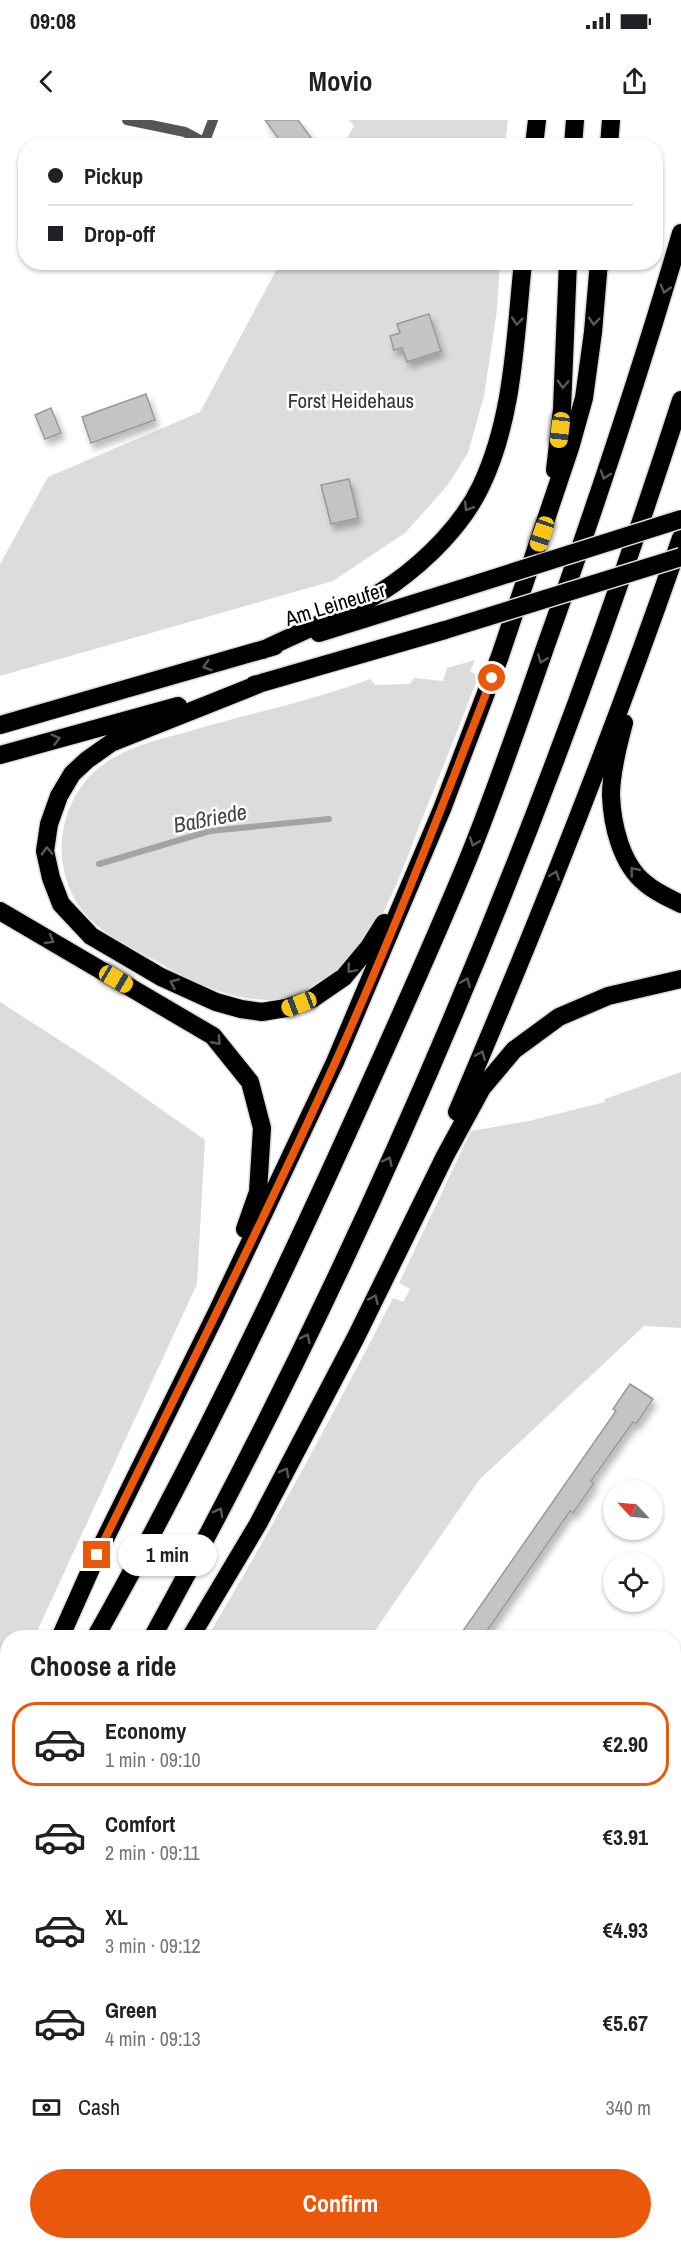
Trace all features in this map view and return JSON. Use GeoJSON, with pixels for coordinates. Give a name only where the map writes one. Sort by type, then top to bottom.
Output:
{"type":"FeatureCollection","features":[{"type":"Feature","properties":{"kind":"highway"},"geometry":{"type":"LineString","coordinates":[[535,138],[537,120]]}},
{"type":"Feature","properties":{"kind":"highway"},"geometry":{"type":"LineString","coordinates":[[574,138],[575,120]]}},
{"type":"Feature","properties":{"kind":"highway"},"geometry":{"type":"LineString","coordinates":[[610,138],[611,120]]}},
{"type":"Feature","properties":{"kind":"highway"},"geometry":{"type":"LineString","coordinates":[[99,1630],[186,1469],[269,1303],[384,1054],[466,864],[585,538],[681,233]]}},
{"type":"Feature","properties":{"kind":"highway"},"geometry":{"type":"LineString","coordinates":[[263,650],[358,604],[393,584],[427,555],[459,521],[481,486],[498,442],[512,372],[522,270]]}},
{"type":"Feature","properties":{"kind":"highway"},"geometry":{"type":"LineString","coordinates":[[549,514],[562,409],[568,270]]}},
{"type":"Feature","properties":{"kind":"highway"},"geometry":{"type":"LineString","coordinates":[[64,1630],[97,1555],[217,1312],[335,1062],[441,809],[500,656],[549,514],[584,398],[598,270]]}},
{"type":"Feature","properties":{"kind":"highway"},"geometry":{"type":"LineString","coordinates":[[156,1630],[237,1478],[309,1331],[429,1073],[552,769],[634,545],[681,400]]}},
{"type":"Feature","properties":{"kind":"highway","name":"Am Leineufer"},"geometry":{"type":"LineString","coordinates":[[0,725],[263,650],[681,519]]}},
{"type":"Feature","properties":{"kind":"highway"},"geometry":{"type":"LineString","coordinates":[[195,1630],[258,1524],[356,1337],[409,1225],[528,944],[647,637],[681,538]]}},
{"type":"Feature","properties":{"kind":"highway"},"geometry":{"type":"LineString","coordinates":[[0,755],[446,630],[681,557]]}},
{"type":"Feature","properties":{"kind":"highway"},"geometry":{"type":"LineString","coordinates":[[647,637],[618,746],[611,795],[618,843],[628,863],[644,883],[681,904]]}},
{"type":"Feature","properties":{"kind":"highway"},"geometry":{"type":"LineString","coordinates":[[264,682],[111,743],[72,774],[59,796],[52,815],[45,851],[51,878],[61,904],[91,936],[161,977],[216,1002],[241,1010],[262,1012],[286,1008],[312,999],[344,978],[369,947],[393,908],[441,809]]}},
{"type":"Feature","properties":{"kind":"highway"},"geometry":{"type":"LineString","coordinates":[[0,911],[213,1036],[250,1082],[262,1128],[258,1192],[217,1312]]}},
{"type":"Feature","properties":{"kind":"highway"},"geometry":{"type":"LineString","coordinates":[[409,1225],[482,1088],[514,1050],[559,1017],[608,996],[681,979]]}},
{"type":"Feature","properties":{"kind":"lane"},"geometry":{"type":"LineString","coordinates":[[127,120],[185,132],[198,138]]}},
{"type":"Feature","properties":{"kind":"lane"},"geometry":{"type":"LineString","coordinates":[[209,138],[213,120]]}},
{"type":"Feature","properties":{"kind":"green space"},"geometry":{"type":"Polygon","coordinates":[[[349,120],[508,120],[506,138],[347,138],[354,126],[349,120]]]}},
{"type":"Feature","properties":{"kind":"green space","name":"Forst Heidehaus"},"geometry":{"type":"Polygon","coordinates":[[[276,270],[500,270],[497,310],[484,396],[468,453],[447,486],[405,533],[333,581],[0,676],[0,564],[48,477],[200,412],[276,270]]]}},
{"type":"Feature","properties":{"kind":"green space"},"geometry":{"type":"Polygon","coordinates":[[[475,660],[470,672],[479,675],[385,909],[373,930],[343,968],[316,988],[294,997],[271,1000],[247,998],[200,984],[112,937],[96,925],[76,902],[63,864],[64,825],[70,806],[80,788],[93,773],[114,757],[152,742],[304,700],[370,679],[375,685],[410,684],[414,678],[443,681],[447,668],[475,660]]]}},
{"type":"Feature","properties":{"kind":"green space"},"geometry":{"type":"Polygon","coordinates":[[[0,1002],[98,1065],[205,1140],[197,1284],[38,1630],[0,1630],[0,1002]]]}},
{"type":"Feature","properties":{"kind":"green space"},"geometry":{"type":"Polygon","coordinates":[[[681,1072],[681,1328],[644,1326],[480,1479],[376,1630],[212,1630],[303,1470],[393,1298],[403,1302],[410,1289],[399,1283],[471,1131],[529,1121],[605,1102],[605,1099],[681,1072]]]}},
{"type":"Feature","properties":{"kind":"building"},"geometry":{"type":"Polygon","coordinates":[[[265,120],[298,120],[311,138],[278,138],[265,120]]]}},
{"type":"Feature","properties":{"kind":"building"},"geometry":{"type":"Polygon","coordinates":[[[429,314],[441,351],[407,362],[402,348],[394,350],[390,336],[400,333],[397,324],[429,314]]]}},
{"type":"Feature","properties":{"kind":"building"},"geometry":{"type":"Polygon","coordinates":[[[146,394],[155,420],[91,443],[82,417],[146,394]]]}},
{"type":"Feature","properties":{"kind":"building"},"geometry":{"type":"Polygon","coordinates":[[[51,408],[61,433],[45,439],[35,415],[51,408]]]}},
{"type":"Feature","properties":{"kind":"building"},"geometry":{"type":"Polygon","coordinates":[[[349,479],[358,518],[331,524],[321,485],[349,479]]]}},
{"type":"Feature","properties":{"kind":"building"},"geometry":{"type":"Polygon","coordinates":[[[630,1384],[653,1399],[636,1424],[633,1422],[591,1481],[594,1483],[573,1513],[570,1511],[488,1630],[464,1630],[616,1411],[613,1409],[630,1384]]]}},
{"type":"Feature","properties":{"kind":"waterway","name":"Baßriede"},"geometry":{"type":"LineString","coordinates":[[99,864],[210,831],[329,819]]}},
{"type":"Feature","properties":{"kind":"route"},"geometry":{"type":"LineString","coordinates":[[97,1555],[217,1312],[335,1062],[441,809],[492,678]]}}]}
